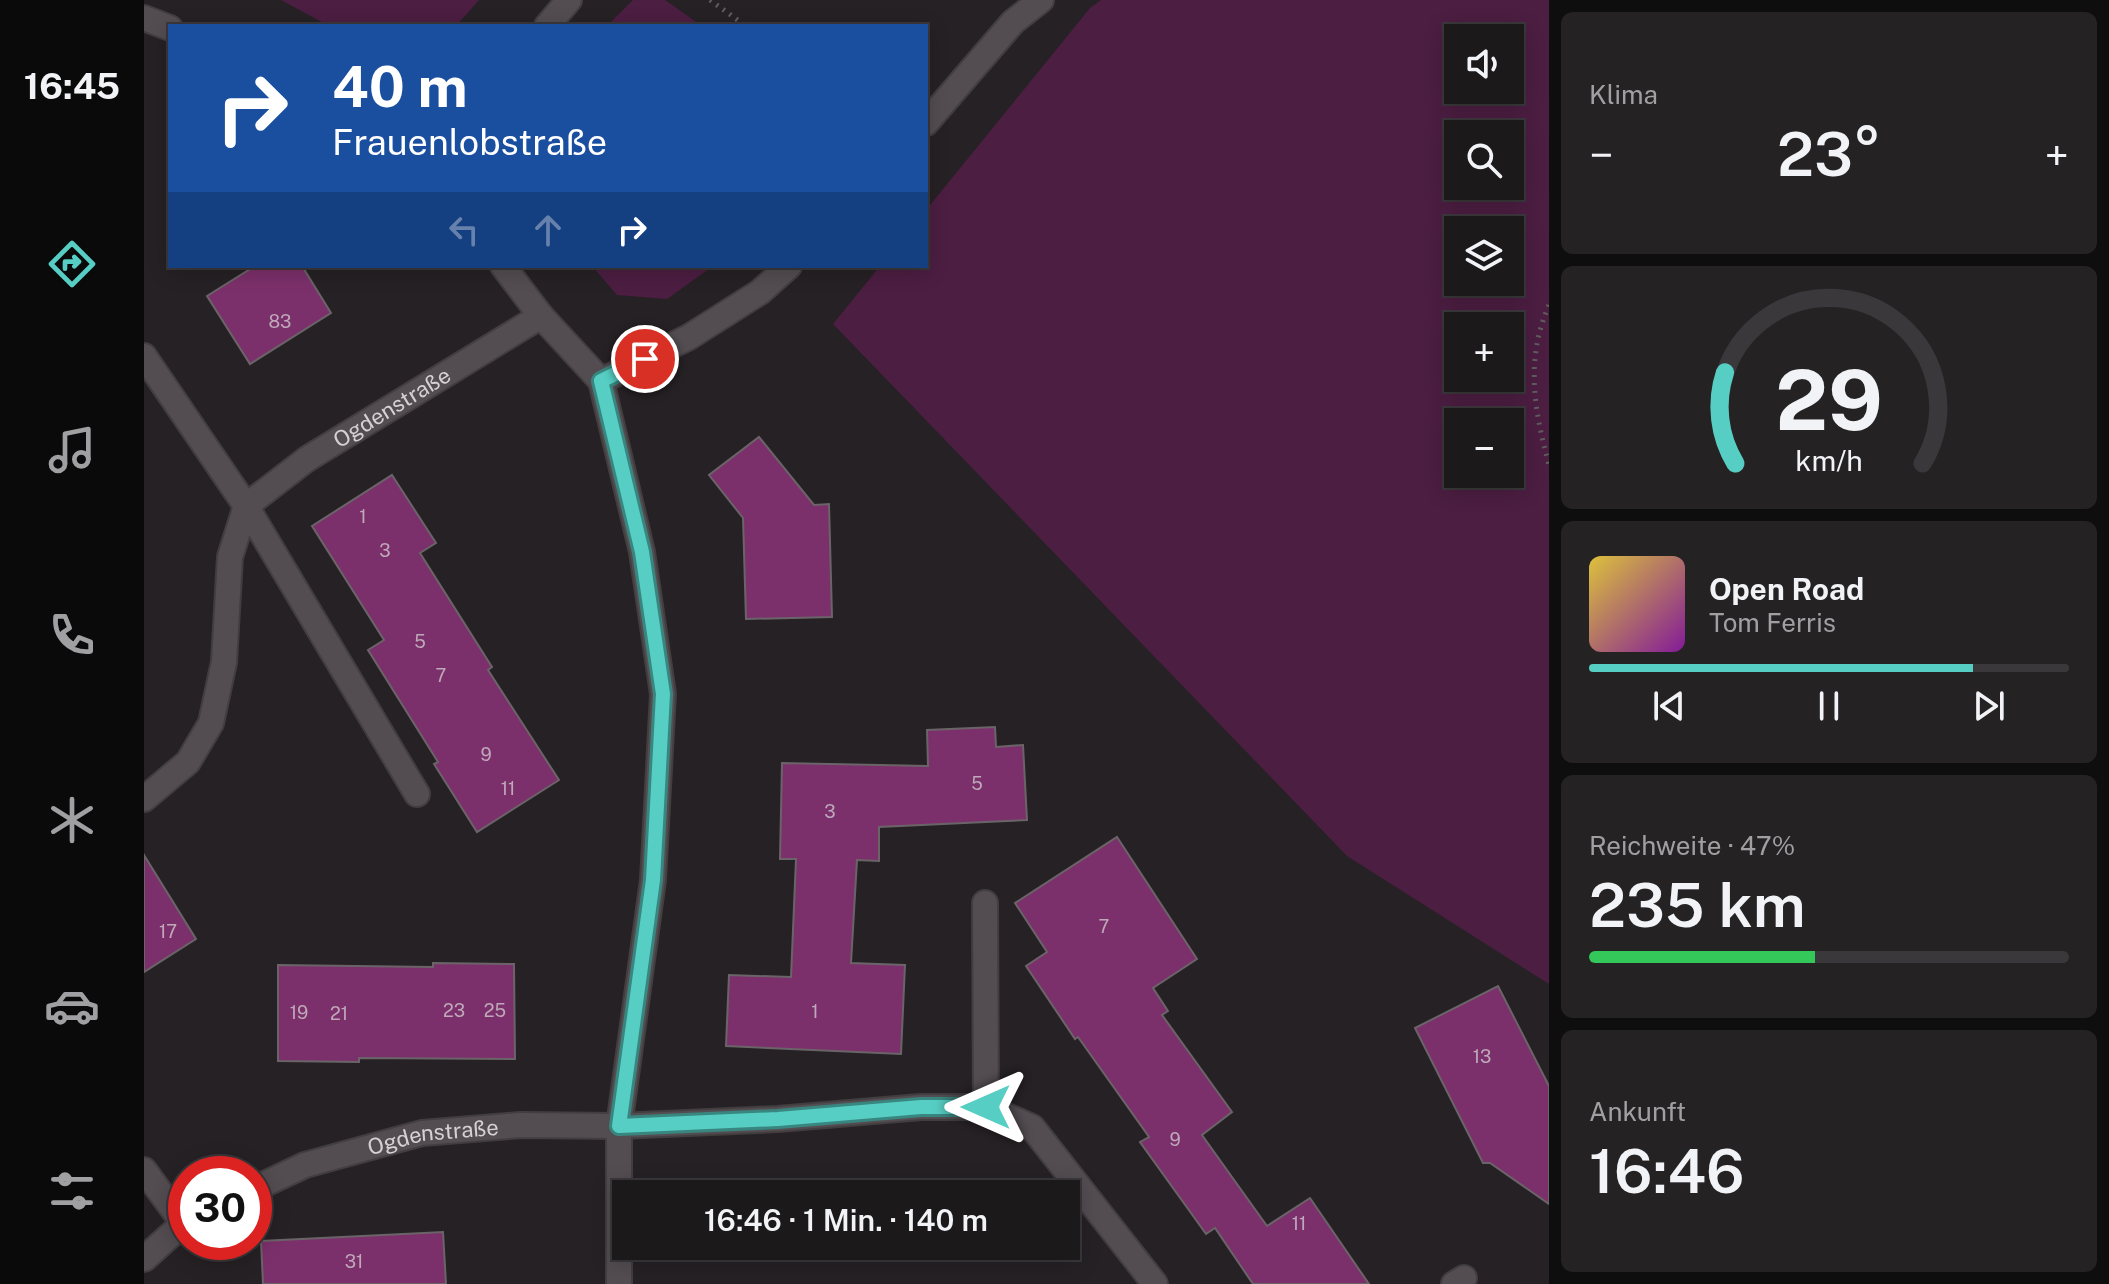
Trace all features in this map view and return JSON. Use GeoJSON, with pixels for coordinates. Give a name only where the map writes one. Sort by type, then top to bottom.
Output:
{"type":"FeatureCollection","features":[{"type":"Feature","properties":{"kind":"street"},"geometry":{"type":"LineString","coordinates":[[549,24],[569,0]]}},
{"type":"Feature","properties":{"kind":"street"},"geometry":{"type":"LineString","coordinates":[[928,121],[1013,22],[1041,0]]}},
{"type":"Feature","properties":{"kind":"street"},"geometry":{"type":"LineString","coordinates":[[144,18],[168,27]]}},
{"type":"Feature","properties":{"kind":"street"},"geometry":{"type":"LineString","coordinates":[[505,268],[541,316],[601,381],[642,552],[663,694],[653,880],[619,1126],[619,1284]]}},
{"type":"Feature","properties":{"kind":"street"},"geometry":{"type":"LineString","coordinates":[[601,381],[689,337],[760,292],[787,268]]}},
{"type":"Feature","properties":{"kind":"street","name":"Ogdenstraße"},"geometry":{"type":"LineString","coordinates":[[246,506],[307,459],[541,316]]}},
{"type":"Feature","properties":{"kind":"street"},"geometry":{"type":"LineString","coordinates":[[144,356],[246,506],[417,794]]}},
{"type":"Feature","properties":{"kind":"street"},"geometry":{"type":"LineString","coordinates":[[144,799],[188,762],[211,723],[224,662],[230,557],[246,506]]}},
{"type":"Feature","properties":{"kind":"street"},"geometry":{"type":"LineString","coordinates":[[985,903],[986,1107],[1032,1127],[1155,1284]]}},
{"type":"Feature","properties":{"kind":"street","name":"Ogdenstraße"},"geometry":{"type":"LineString","coordinates":[[272,1181],[305,1165],[422,1133],[521,1125],[619,1126],[778,1119],[921,1107],[986,1107]]}},
{"type":"Feature","properties":{"kind":"street"},"geometry":{"type":"LineString","coordinates":[[144,1170],[168,1201]]}},
{"type":"Feature","properties":{"kind":"street"},"geometry":{"type":"LineString","coordinates":[[144,1259],[168,1237]]}},
{"type":"Feature","properties":{"kind":"path"},"geometry":{"type":"LineString","coordinates":[[710,0],[743,24]]}},
{"type":"Feature","properties":{"kind":"path"},"geometry":{"type":"LineString","coordinates":[[1549,305],[1540,328],[1533,378],[1537,420],[1549,465]]}},
{"type":"Feature","properties":{"kind":"shaded area"},"geometry":{"type":"Polygon","coordinates":[[[281,0],[479,0],[458,24],[325,24],[281,0]]]}},
{"type":"Feature","properties":{"kind":"shaded area"},"geometry":{"type":"Polygon","coordinates":[[[633,0],[665,0],[699,24],[609,24],[633,0]]]}},
{"type":"Feature","properties":{"kind":"shaded area"},"geometry":{"type":"Polygon","coordinates":[[[1101,0],[1549,0],[1549,984],[1347,856],[833,324],[878,268],[928,268],[928,208],[1090,8],[1101,0]]]}},
{"type":"Feature","properties":{"kind":"shaded area"},"geometry":{"type":"Polygon","coordinates":[[[594,268],[710,268],[667,299],[617,295],[594,268]]]}},
{"type":"Feature","properties":{"kind":"building"},"geometry":{"type":"Polygon","coordinates":[[[252,268],[303,268],[331,313],[250,364],[207,296],[252,268]]]}},
{"type":"Feature","properties":{"kind":"building"},"geometry":{"type":"Polygon","coordinates":[[[759,437],[814,505],[829,504],[832,617],[746,619],[743,518],[709,475],[759,437]]]}},
{"type":"Feature","properties":{"kind":"building"},"geometry":{"type":"Polygon","coordinates":[[[392,475],[436,543],[420,553],[492,667],[488,670],[559,780],[477,832],[434,764],[438,762],[368,650],[384,640],[312,526],[392,475]]]}},
{"type":"Feature","properties":{"kind":"building"},"geometry":{"type":"Polygon","coordinates":[[[995,727],[996,747],[1023,745],[1027,820],[879,827],[879,861],[857,860],[851,963],[905,965],[901,1054],[726,1046],[729,975],[791,977],[796,859],[780,859],[782,763],[928,766],[927,730],[995,727]]]}},
{"type":"Feature","properties":{"kind":"building"},"geometry":{"type":"Polygon","coordinates":[[[1117,837],[1197,959],[1153,988],[1168,1011],[1162,1015],[1232,1112],[1202,1135],[1267,1226],[1310,1198],[1369,1284],[1253,1284],[1215,1228],[1206,1234],[1140,1142],[1149,1137],[1078,1037],[1075,1039],[1026,966],[1047,952],[1015,903],[1117,837]]]}},
{"type":"Feature","properties":{"kind":"building"},"geometry":{"type":"Polygon","coordinates":[[[144,855],[196,939],[144,972],[144,855]]]}},
{"type":"Feature","properties":{"kind":"building"},"geometry":{"type":"Polygon","coordinates":[[[433,963],[514,964],[515,1059],[278,1061],[278,965],[433,967],[433,963]]]}},
{"type":"Feature","properties":{"kind":"building"},"geometry":{"type":"Polygon","coordinates":[[[1498,986],[1549,1086],[1549,1204],[1490,1163],[1483,1163],[1415,1028],[1498,986]]]}},
{"type":"Feature","properties":{"kind":"building"},"geometry":{"type":"Polygon","coordinates":[[[443,1232],[446,1284],[263,1284],[262,1260],[272,1260],[272,1240],[443,1232]]]}},
{"type":"Feature","properties":{"kind":"route"},"geometry":{"type":"LineString","coordinates":[[645,359],[601,381],[642,552],[663,694],[653,880],[619,1126],[778,1119],[921,1107],[986,1107]]}}]}
